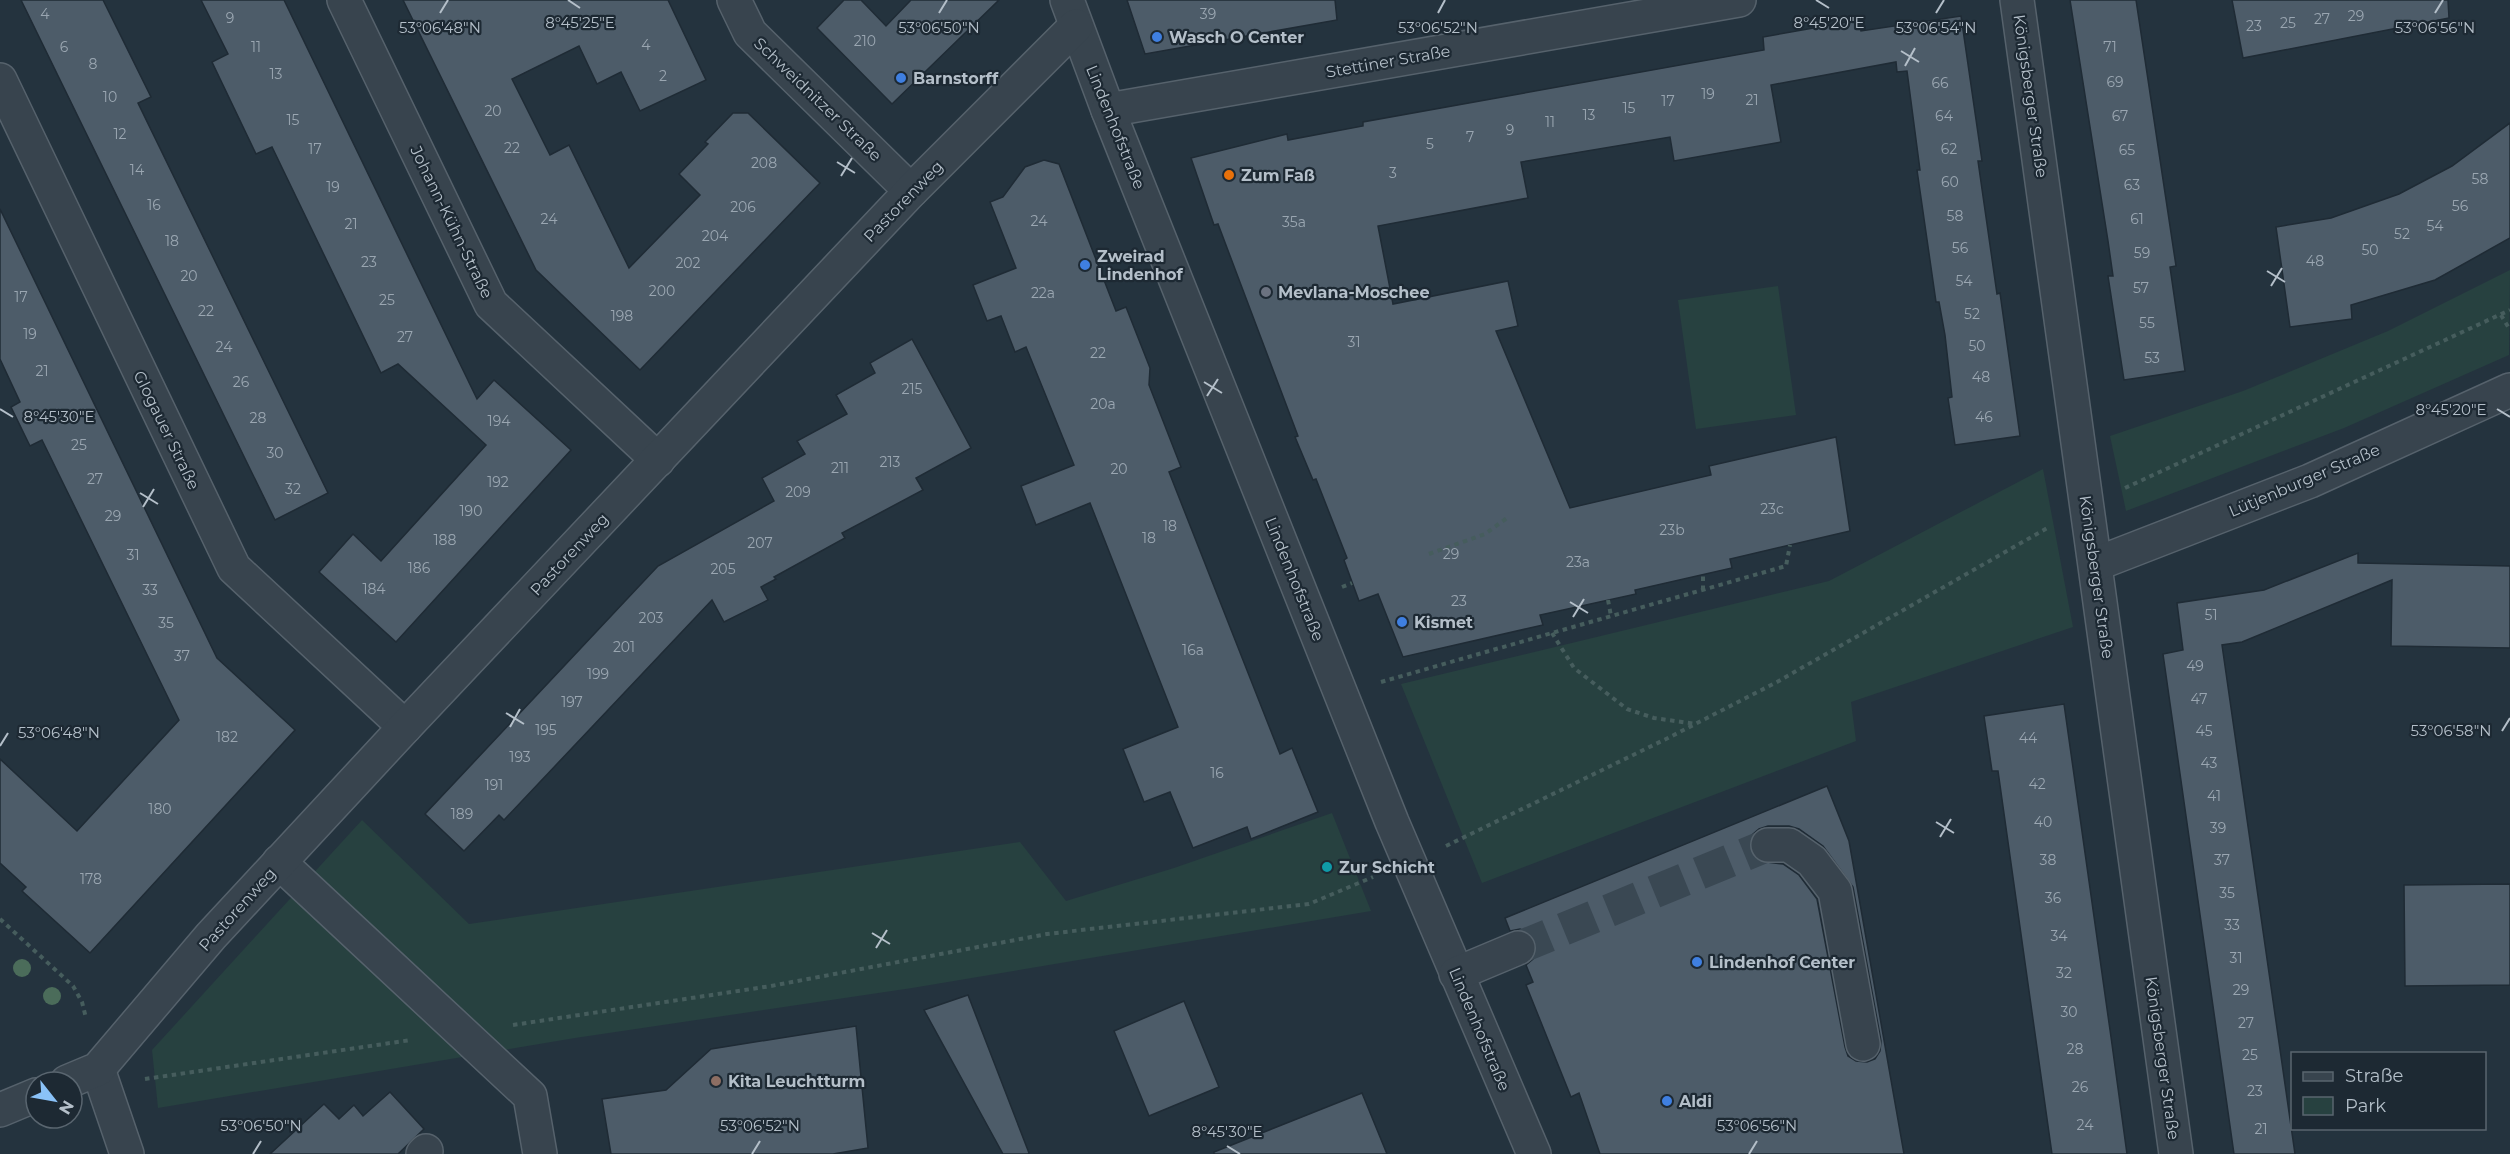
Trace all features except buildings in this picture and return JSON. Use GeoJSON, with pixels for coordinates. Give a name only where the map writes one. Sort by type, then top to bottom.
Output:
{"type":"FeatureCollection","features":[{"type":"Feature","properties":{"kind":"street","name":"Johann-Kühn-Straße"},"geometry":{"type":"LineString","coordinates":[[344,0],[491,304],[658,460]]}},
{"type":"Feature","properties":{"kind":"street","name":"Schweidnitzer Straße"},"geometry":{"type":"LineString","coordinates":[[734,0],[750,33],[911,191]]}},
{"type":"Feature","properties":{"kind":"street","name":"Stettiner Straße"},"geometry":{"type":"LineString","coordinates":[[1108,110],[1739,0]]}},
{"type":"Feature","properties":{"kind":"street","name":"Königsberger Straße"},"geometry":{"type":"LineString","coordinates":[[2017,0],[2176,1154]]}},
{"type":"Feature","properties":{"kind":"street","name":"Pastorenweg"},"geometry":{"type":"LineString","coordinates":[[84,1075],[98,1069],[211,936],[279,862],[911,191],[1071,13]]}},
{"type":"Feature","properties":{"kind":"street","name":"Lindenhofstraße"},"geometry":{"type":"LineString","coordinates":[[1071,13],[1409,863],[1534,1154]]}},
{"type":"Feature","properties":{"kind":"street","name":"Glogauer Straße"},"geometry":{"type":"LineString","coordinates":[[0,80],[234,568],[405,727]]}},
{"type":"Feature","properties":{"kind":"street","name":"Lütjenburger Straße"},"geometry":{"type":"LineString","coordinates":[[2096,564],[2310,480],[2510,390]]}},
{"type":"Feature","properties":{"kind":"street"},"geometry":{"type":"LineString","coordinates":[[1768,845],[1789,845],[1812,861],[1835,891],[1863,1044]]}},
{"type":"Feature","properties":{"kind":"street"},"geometry":{"type":"LineString","coordinates":[[279,862],[530,1096],[540,1154]]}},
{"type":"Feature","properties":{"kind":"street"},"geometry":{"type":"LineString","coordinates":[[1456,974],[1518,948]]}},
{"type":"Feature","properties":{"kind":"street"},"geometry":{"type":"LineString","coordinates":[[98,1069],[127,1154]]}},
{"type":"Feature","properties":{"kind":"street"},"geometry":{"type":"LineString","coordinates":[[0,1110],[24,1100]]}},
{"type":"Feature","properties":{"kind":"path"},"geometry":{"type":"LineString","coordinates":[[0,919],[73,986],[82,1002],[98,1069],[119,1083],[771,986],[1047,934],[1309,904],[1475,834],[1697,724],[1777,682],[2088,504],[2510,310]]}},
{"type":"Feature","properties":{"kind":"path"},"geometry":{"type":"LineString","coordinates":[[2500,315],[2510,330]]}},
{"type":"Feature","properties":{"kind":"path"},"geometry":{"type":"LineString","coordinates":[[1429,554],[1485,534],[1507,518]]}},
{"type":"Feature","properties":{"kind":"path"},"geometry":{"type":"LineString","coordinates":[[1341,695],[1410,673],[1786,567],[1790,545]]}},
{"type":"Feature","properties":{"kind":"path"},"geometry":{"type":"LineString","coordinates":[[1703,575],[1703,590]]}},
{"type":"Feature","properties":{"kind":"path"},"geometry":{"type":"LineString","coordinates":[[1608,600],[1611,616]]}},
{"type":"Feature","properties":{"kind":"path"},"geometry":{"type":"LineString","coordinates":[[1552,633],[1574,668],[1627,709],[1654,718],[1697,724]]}},
{"type":"Feature","properties":{"kind":"green space"},"geometry":{"type":"Polygon","coordinates":[[[2510,270],[2509,355],[2344,428],[2126,511],[2110,436],[2243,391],[2388,331],[2510,270]]]}},
{"type":"Feature","properties":{"kind":"green space"},"geometry":{"type":"Polygon","coordinates":[[[1778,286],[1796,415],[1696,429],[1678,300],[1778,286]]]}},
{"type":"Feature","properties":{"kind":"green space"},"geometry":{"type":"Polygon","coordinates":[[[2043,469],[2073,627],[1851,702],[1856,741],[1482,883],[1401,684],[1829,581],[2043,469]]]}},
{"type":"Feature","properties":{"kind":"green space"},"geometry":{"type":"Polygon","coordinates":[[[1332,813],[1371,911],[912,988],[575,1038],[158,1108],[152,1050],[362,820],[469,924],[1020,842],[1066,901],[1174,868],[1332,813]]]}},
{"type":"Feature","properties":{"kind":"tunnel"},"geometry":{"type":"LineString","coordinates":[[1518,948],[1768,845]]}},
{"type":"Feature","properties":{"kind":"place","name":"Wasch O Center"},"geometry":{"type":"Point","coordinates":[1157,37]}},
{"type":"Feature","properties":{"kind":"place","name":"Barnstorff"},"geometry":{"type":"Point","coordinates":[901,78]}},
{"type":"Feature","properties":{"kind":"place","name":"Zum Faß"},"geometry":{"type":"Point","coordinates":[1229,175]}},
{"type":"Feature","properties":{"kind":"place","name":"Zweirad Lindenhof"},"geometry":{"type":"Point","coordinates":[1085,265]}},
{"type":"Feature","properties":{"kind":"place","name":"Mevlana-Moschee"},"geometry":{"type":"Point","coordinates":[1266,292]}},
{"type":"Feature","properties":{"kind":"place","name":"Kismet"},"geometry":{"type":"Point","coordinates":[1402,622]}},
{"type":"Feature","properties":{"kind":"place","name":"Zur Schicht"},"geometry":{"type":"Point","coordinates":[1327,867]}},
{"type":"Feature","properties":{"kind":"place","name":"Lindenhof Center"},"geometry":{"type":"Point","coordinates":[1697,962]}},
{"type":"Feature","properties":{"kind":"place","name":"Kita Leuchtturm"},"geometry":{"type":"Point","coordinates":[716,1081]}},
{"type":"Feature","properties":{"kind":"place","name":"Aldi"},"geometry":{"type":"Point","coordinates":[1667,1101]}}]}
